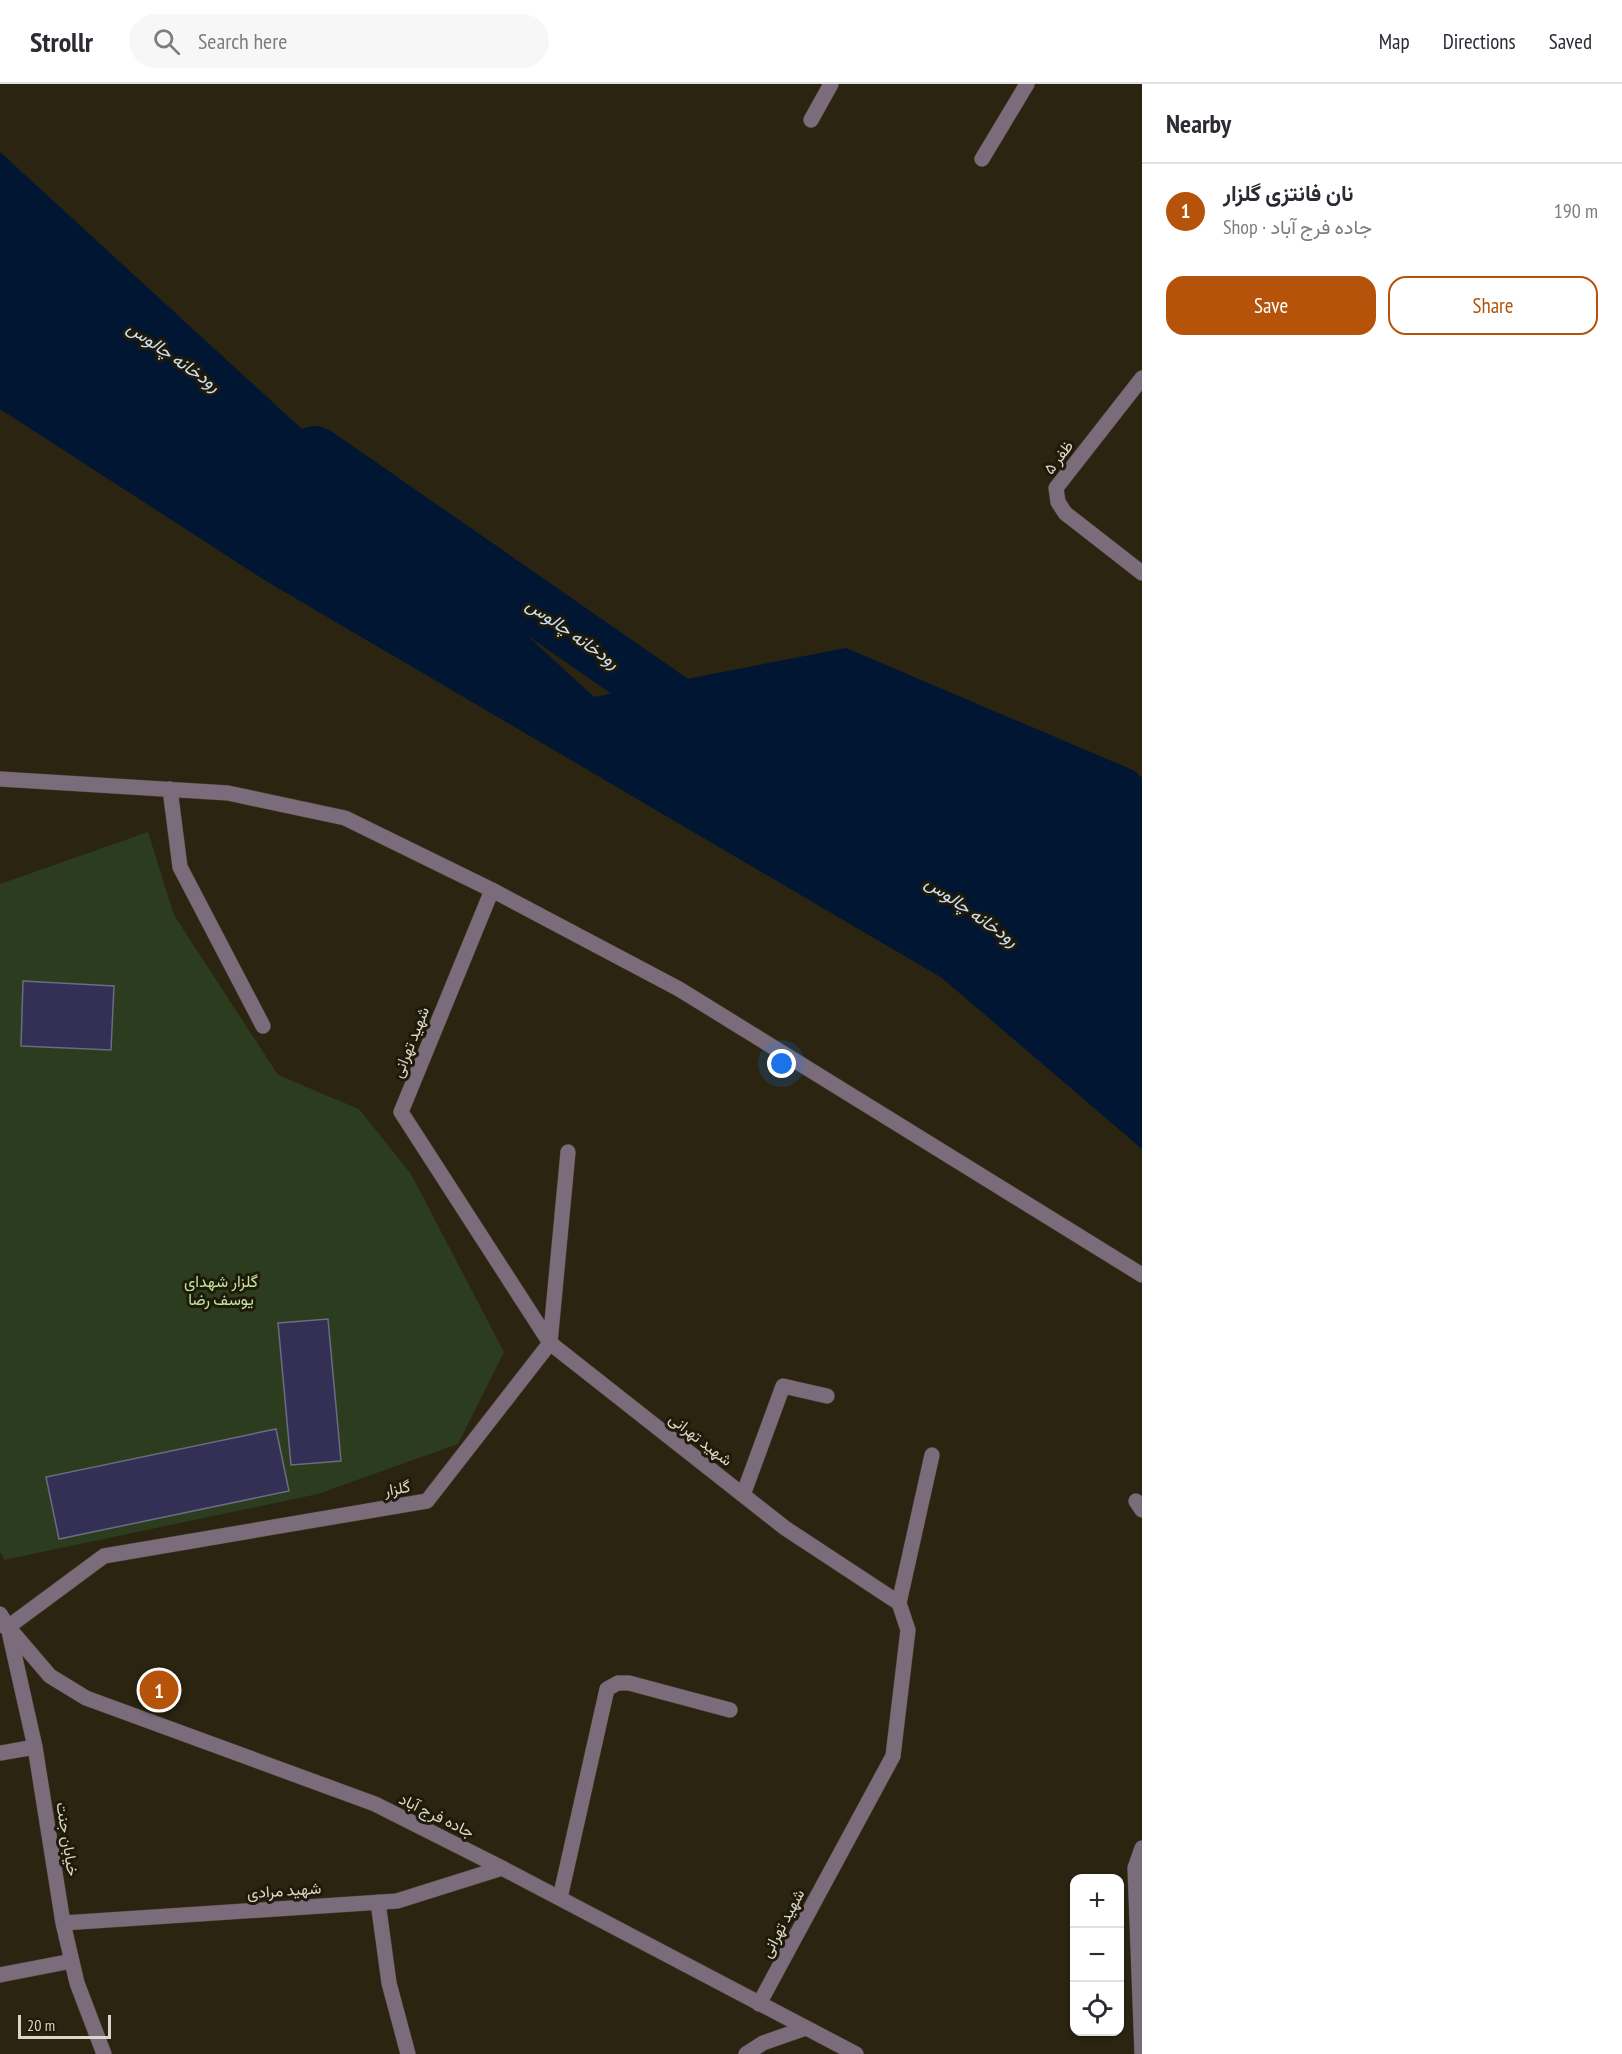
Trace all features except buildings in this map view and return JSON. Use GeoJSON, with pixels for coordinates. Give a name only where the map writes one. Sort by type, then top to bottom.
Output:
{"type":"FeatureCollection","features":[{"type":"Feature","properties":{"kind":"street"},"geometry":{"type":"LineString","coordinates":[[811,120],[831,84]]}},
{"type":"Feature","properties":{"kind":"street"},"geometry":{"type":"LineString","coordinates":[[982,159],[1027,84]]}},
{"type":"Feature","properties":{"kind":"street","name":"ظفر ۵"},"geometry":{"type":"LineString","coordinates":[[1142,378],[1056,488],[1058,502],[1065,513],[1142,573]]}},
{"type":"Feature","properties":{"kind":"street"},"geometry":{"type":"LineString","coordinates":[[5,781],[228,793],[345,818],[492,890],[679,989],[1142,1275]]}},
{"type":"Feature","properties":{"kind":"street"},"geometry":{"type":"LineString","coordinates":[[170,789],[180,867],[263,1026]]}},
{"type":"Feature","properties":{"kind":"street","name":"شهید تهرانی"},"geometry":{"type":"LineString","coordinates":[[492,890],[400,1112],[550,1343],[785,1528],[899,1603],[908,1630],[893,1756],[759,2004]]}},
{"type":"Feature","properties":{"kind":"street"},"geometry":{"type":"LineString","coordinates":[[550,1343],[568,1152]]}},
{"type":"Feature","properties":{"kind":"street","name":"گلزار"},"geometry":{"type":"LineString","coordinates":[[2,1622],[104,1556],[427,1501],[550,1343]]}},
{"type":"Feature","properties":{"kind":"street"},"geometry":{"type":"LineString","coordinates":[[743,1495],[783,1386],[827,1396]]}},
{"type":"Feature","properties":{"kind":"street"},"geometry":{"type":"LineString","coordinates":[[899,1603],[932,1455]]}},
{"type":"Feature","properties":{"kind":"street","name":"خیابان جنت"},"geometry":{"type":"LineString","coordinates":[[2,1622],[35,1747],[63,1923],[77,1983],[104,2054]]}},
{"type":"Feature","properties":{"kind":"street","name":"جاده فرج آباد"},"geometry":{"type":"LineString","coordinates":[[2,1622],[50,1676],[86,1698],[375,1804],[560,1898],[856,2054]]}},
{"type":"Feature","properties":{"kind":"street"},"geometry":{"type":"LineString","coordinates":[[560,1898],[607,1689],[618,1683],[629,1683],[730,1710]]}},
{"type":"Feature","properties":{"kind":"street"},"geometry":{"type":"LineString","coordinates":[[0,1754],[35,1747]]}},
{"type":"Feature","properties":{"kind":"street"},"geometry":{"type":"LineString","coordinates":[[1142,1848],[1139,1869],[1142,2054]]}},
{"type":"Feature","properties":{"kind":"street","name":"شهید مرادی"},"geometry":{"type":"LineString","coordinates":[[63,1923],[397,1901],[502,1868]]}},
{"type":"Feature","properties":{"kind":"street"},"geometry":{"type":"LineString","coordinates":[[378,1902],[389,1983],[408,2054]]}},
{"type":"Feature","properties":{"kind":"street"},"geometry":{"type":"LineString","coordinates":[[0,1975],[72,1961]]}},
{"type":"Feature","properties":{"kind":"street"},"geometry":{"type":"LineString","coordinates":[[746,2054],[763,2043],[806,2028]]}},
{"type":"Feature","properties":{"kind":"green space","name":"گلزار شهدای یوسف رضا"},"geometry":{"type":"Polygon","coordinates":[[[148,832],[174,915],[278,1075],[359,1109],[411,1174],[504,1352],[458,1444],[318,1494],[4,1560],[0,1552],[0,884],[148,832]]]}},
{"type":"Feature","properties":{"kind":"water"},"geometry":{"type":"Polygon","coordinates":[[[0,152],[594,697],[846,648],[1135,771],[1142,778],[1142,1149],[942,978],[266,581],[0,409],[0,152]]]}},
{"type":"Feature","properties":{"kind":"waterway","name":"رودخانه چالوس"},"geometry":{"type":"LineString","coordinates":[[315,454],[711,729]]}},
{"type":"Feature","properties":{"kind":"place","name":"نان فانتزی گلزار"},"geometry":{"type":"Point","coordinates":[159,1690]}}]}
